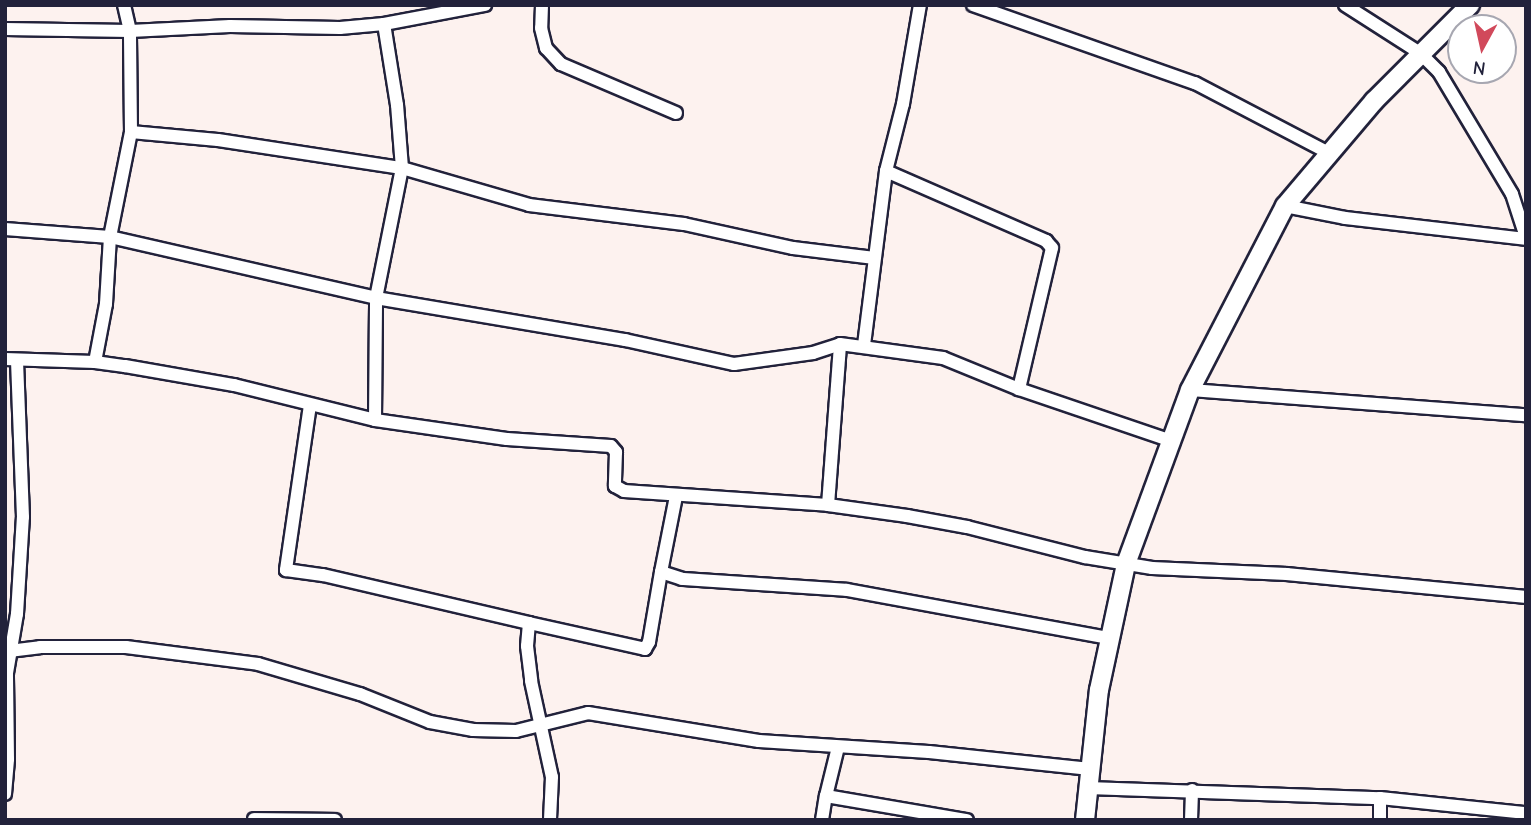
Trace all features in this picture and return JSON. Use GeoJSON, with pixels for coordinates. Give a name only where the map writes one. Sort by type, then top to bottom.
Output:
{"type":"FeatureCollection","features":[{"type":"Feature","properties":{"kind":"main road"},"geometry":{"type":"LineString","coordinates":[[1085,820],[1099,690],[1126,564],[1169,440],[1190,390],[1285,206],[1420,53],[1470,5]]}},
{"type":"Feature","properties":{"kind":"street"},"geometry":{"type":"LineString","coordinates":[[95,362],[106,304],[110,237],[131,132],[130,32],[124,5]]}},
{"type":"Feature","properties":{"kind":"street"},"geometry":{"type":"LineString","coordinates":[[5,29],[130,32],[230,26],[340,28],[384,24],[485,5]]}},
{"type":"Feature","properties":{"kind":"street"},"geometry":{"type":"LineString","coordinates":[[542,5],[541,28],[546,48],[561,64],[676,113]]}},
{"type":"Feature","properties":{"kind":"street"},"geometry":{"type":"LineString","coordinates":[[864,345],[887,171],[903,104],[920,5]]}},
{"type":"Feature","properties":{"kind":"street"},"geometry":{"type":"LineString","coordinates":[[972,5],[1195,83],[1329,153]]}},
{"type":"Feature","properties":{"kind":"street"},"geometry":{"type":"LineString","coordinates":[[1285,206],[1345,218],[1526,238],[1512,194],[1439,72],[1420,53],[1345,5]]}},
{"type":"Feature","properties":{"kind":"street"},"geometry":{"type":"LineString","coordinates":[[375,420],[376,298],[402,168],[397,105],[384,24]]}},
{"type":"Feature","properties":{"kind":"street"},"geometry":{"type":"LineString","coordinates":[[131,132],[218,141],[402,168],[529,205],[684,225],[793,248],[874,258]]}},
{"type":"Feature","properties":{"kind":"street"},"geometry":{"type":"LineString","coordinates":[[887,171],[1046,241],[1052,248],[1020,389]]}},
{"type":"Feature","properties":{"kind":"street"},"geometry":{"type":"LineString","coordinates":[[5,229],[110,237],[376,298],[625,340],[734,364],[813,352],[840,344],[864,345],[943,358],[1020,389],[1169,440]]}},
{"type":"Feature","properties":{"kind":"street"},"geometry":{"type":"LineString","coordinates":[[828,505],[840,344]]}},
{"type":"Feature","properties":{"kind":"street"},"geometry":{"type":"LineString","coordinates":[[5,794],[12,600],[23,517],[11,359],[95,362],[234,385],[375,420],[506,439],[611,446],[616,453],[614,481],[618,490],[828,505],[967,527],[1085,557],[1152,568],[1287,574],[1526,597]]}},
{"type":"Feature","properties":{"kind":"street"},"geometry":{"type":"LineString","coordinates":[[1190,390],[1526,415]]}},
{"type":"Feature","properties":{"kind":"street"},"geometry":{"type":"LineString","coordinates":[[310,405],[286,570],[323,575],[645,649],[649,642],[676,496]]}},
{"type":"Feature","properties":{"kind":"street"},"geometry":{"type":"LineString","coordinates":[[661,572],[682,579],[847,590],[1109,638]]}},
{"type":"Feature","properties":{"kind":"street"},"geometry":{"type":"LineString","coordinates":[[529,623],[527,646],[539,725],[552,777],[550,820]]}},
{"type":"Feature","properties":{"kind":"street"},"geometry":{"type":"LineString","coordinates":[[9,651],[40,647],[126,647],[258,664],[372,699],[444,725],[516,731],[589,713],[759,741],[929,752],[1090,769]]}},
{"type":"Feature","properties":{"kind":"street"},"geometry":{"type":"LineString","coordinates":[[822,820],[838,747]]}},
{"type":"Feature","properties":{"kind":"street"},"geometry":{"type":"LineString","coordinates":[[1088,788],[1380,798],[1526,813]]}},
{"type":"Feature","properties":{"kind":"street"},"geometry":{"type":"LineString","coordinates":[[1191,820],[1192,790]]}},
{"type":"Feature","properties":{"kind":"street"},"geometry":{"type":"LineString","coordinates":[[826,796],[967,820]]}},
{"type":"Feature","properties":{"kind":"street"},"geometry":{"type":"LineString","coordinates":[[1380,798],[1380,820]]}},
{"type":"Feature","properties":{"kind":"street"},"geometry":{"type":"LineString","coordinates":[[252,820],[335,820]]}}]}
